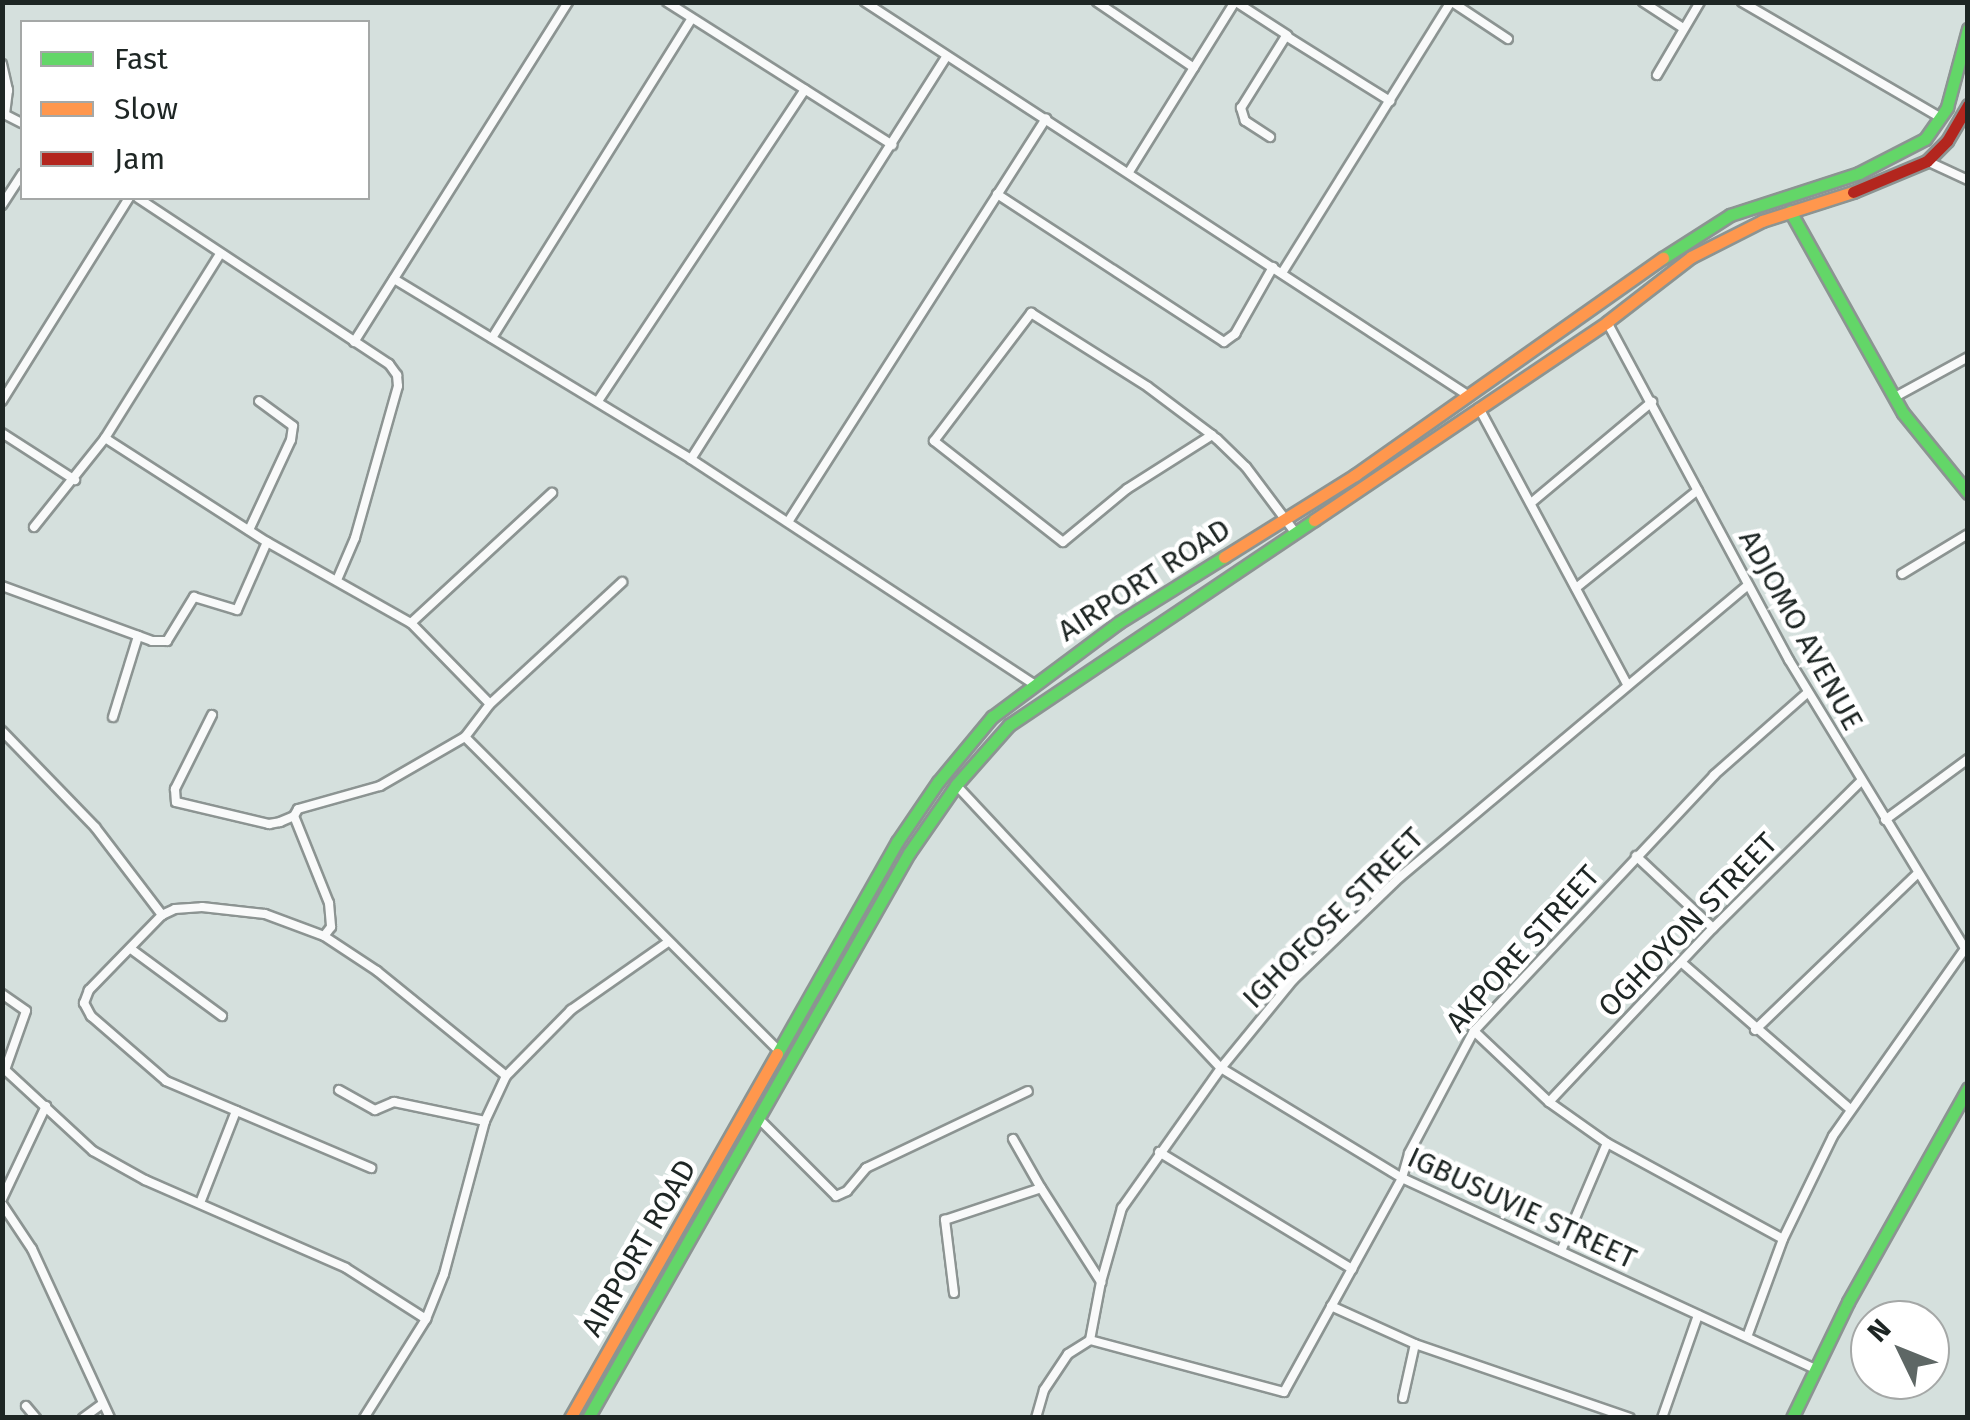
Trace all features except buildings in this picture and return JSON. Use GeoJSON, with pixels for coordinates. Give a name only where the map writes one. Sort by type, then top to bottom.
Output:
{"type":"FeatureCollection","features":[{"type":"Feature","properties":{"kind":"main road","name":"AIRPORT ROAD"},"geometry":{"type":"LineString","coordinates":[[588,1418],[909,853],[956,785],[1030,708],[1306,523],[1702,231],[1730,215],[1888,162],[1926,139],[1941,118],[1968,30]]}},
{"type":"Feature","properties":{"kind":"main road","name":"AIRPORT ROAD"},"geometry":{"type":"LineString","coordinates":[[570,1418],[898,842],[938,782],[992,717],[1118,623],[1607,322],[1690,257],[1723,237],[1790,211],[1883,183],[1927,162],[1947,142],[1968,105]]}},
{"type":"Feature","properties":{"kind":"main road"},"geometry":{"type":"LineString","coordinates":[[1790,211],[1895,396],[1968,492]]}},
{"type":"Feature","properties":{"kind":"main road"},"geometry":{"type":"LineString","coordinates":[[1298,511],[1306,523]]}},
{"type":"Feature","properties":{"kind":"main road"},"geometry":{"type":"LineString","coordinates":[[1792,1418],[1968,1088]]}},
{"type":"Feature","properties":{"kind":"street"},"geometry":{"type":"LineString","coordinates":[[354,342],[568,2]]}},
{"type":"Feature","properties":{"kind":"street"},"geometry":{"type":"LineString","coordinates":[[668,2],[892,145]]}},
{"type":"Feature","properties":{"kind":"street"},"geometry":{"type":"LineString","coordinates":[[865,2],[1475,402],[1627,684]]}},
{"type":"Feature","properties":{"kind":"street"},"geometry":{"type":"LineString","coordinates":[[882,14],[889,2]]}},
{"type":"Feature","properties":{"kind":"street"},"geometry":{"type":"LineString","coordinates":[[1096,2],[1194,68]]}},
{"type":"Feature","properties":{"kind":"street"},"geometry":{"type":"LineString","coordinates":[[1128,172],[1236,2],[1390,101]]}},
{"type":"Feature","properties":{"kind":"street"},"geometry":{"type":"LineString","coordinates":[[998,194],[1224,342],[1235,334],[1278,270],[1451,2],[1508,39]]}},
{"type":"Feature","properties":{"kind":"street"},"geometry":{"type":"LineString","coordinates":[[1644,2],[1683,28]]}},
{"type":"Feature","properties":{"kind":"street"},"geometry":{"type":"LineString","coordinates":[[1657,75],[1700,2]]}},
{"type":"Feature","properties":{"kind":"street"},"geometry":{"type":"LineString","coordinates":[[1742,2],[1941,118]]}},
{"type":"Feature","properties":{"kind":"street"},"geometry":{"type":"LineString","coordinates":[[492,338],[692,18]]}},
{"type":"Feature","properties":{"kind":"street"},"geometry":{"type":"LineString","coordinates":[[1270,137],[1245,121],[1241,108],[1286,36],[1297,42]]}},
{"type":"Feature","properties":{"kind":"street"},"geometry":{"type":"LineString","coordinates":[[691,459],[947,56]]}},
{"type":"Feature","properties":{"kind":"street"},"geometry":{"type":"LineString","coordinates":[[2,64],[8,90],[4,113]]}},
{"type":"Feature","properties":{"kind":"street"},"geometry":{"type":"LineString","coordinates":[[598,401],[805,90]]}},
{"type":"Feature","properties":{"kind":"street"},"geometry":{"type":"LineString","coordinates":[[788,522],[1046,119]]}},
{"type":"Feature","properties":{"kind":"street"},"geometry":{"type":"LineString","coordinates":[[1927,162],[1968,180]]}},
{"type":"Feature","properties":{"kind":"street"},"geometry":{"type":"LineString","coordinates":[[2,205],[20,177]]}},
{"type":"Feature","properties":{"kind":"street"},"geometry":{"type":"LineString","coordinates":[[2,401],[128,200]]}},
{"type":"Feature","properties":{"kind":"street"},"geometry":{"type":"LineString","coordinates":[[141,200],[389,364],[398,375],[356,538],[337,580]]}},
{"type":"Feature","properties":{"kind":"street"},"geometry":{"type":"LineString","coordinates":[[34,528],[105,438],[220,254]]}},
{"type":"Feature","properties":{"kind":"street"},"geometry":{"type":"LineString","coordinates":[[394,278],[691,459],[1032,684]]}},
{"type":"Feature","properties":{"kind":"street"},"geometry":{"type":"LineString","coordinates":[[1212,435],[1127,488],[1063,542],[934,440],[1032,313],[1148,387],[1212,435],[1246,467],[1294,531]]}},
{"type":"Feature","properties":{"kind":"street","name":"ADJOMO AVENUE"},"geometry":{"type":"LineString","coordinates":[[1607,322],[1808,692],[1966,951]]}},
{"type":"Feature","properties":{"kind":"street"},"geometry":{"type":"LineString","coordinates":[[1895,396],[1968,358]]}},
{"type":"Feature","properties":{"kind":"street"},"geometry":{"type":"LineString","coordinates":[[249,530],[291,440],[293,426],[259,401]]}},
{"type":"Feature","properties":{"kind":"street"},"geometry":{"type":"LineString","coordinates":[[1532,503],[1652,402]]}},
{"type":"Feature","properties":{"kind":"street"},"geometry":{"type":"LineString","coordinates":[[2,433],[74,480]]}},
{"type":"Feature","properties":{"kind":"street"},"geometry":{"type":"LineString","coordinates":[[105,438],[267,542],[411,623],[490,704]]}},
{"type":"Feature","properties":{"kind":"street"},"geometry":{"type":"LineString","coordinates":[[1576,588],[1698,490]]}},
{"type":"Feature","properties":{"kind":"street"},"geometry":{"type":"LineString","coordinates":[[411,623],[552,493]]}},
{"type":"Feature","properties":{"kind":"street"},"geometry":{"type":"LineString","coordinates":[[1902,574],[1968,534]]}},
{"type":"Feature","properties":{"kind":"street"},"geometry":{"type":"LineString","coordinates":[[2,586],[138,636],[167,641],[194,598],[236,610],[267,542]]}},
{"type":"Feature","properties":{"kind":"street"},"geometry":{"type":"LineString","coordinates":[[212,715],[175,789],[176,802],[268,824],[294,816],[298,809],[380,786],[465,737],[490,704],[622,582]]}},
{"type":"Feature","properties":{"kind":"street","name":"IGHOFOSE STREET"},"geometry":{"type":"LineString","coordinates":[[1090,1340],[1122,1208],[1221,1068],[1293,980],[1400,877],[1748,585]]}},
{"type":"Feature","properties":{"kind":"street"},"geometry":{"type":"LineString","coordinates":[[112,718],[138,636]]}},
{"type":"Feature","properties":{"kind":"street","name":"AKPORE STREET"},"geometry":{"type":"LineString","coordinates":[[1090,1340],[1284,1392],[1402,1178],[1427,1118],[1474,1031],[1714,775],[1808,692]]}},
{"type":"Feature","properties":{"kind":"street"},"geometry":{"type":"LineString","coordinates":[[2,732],[95,828],[162,916]]}},
{"type":"Feature","properties":{"kind":"street"},"geometry":{"type":"LineString","coordinates":[[465,737],[778,1050]]}},
{"type":"Feature","properties":{"kind":"street"},"geometry":{"type":"LineString","coordinates":[[1885,820],[1968,759]]}},
{"type":"Feature","properties":{"kind":"street","name":"OGHOYON STREET"},"geometry":{"type":"LineString","coordinates":[[1549,1102],[1713,928],[1860,782]]}},
{"type":"Feature","properties":{"kind":"street","name":"IGBUSUVIE STREET"},"geometry":{"type":"LineString","coordinates":[[956,785],[1221,1068],[1402,1178],[1815,1369]]}},
{"type":"Feature","properties":{"kind":"street"},"geometry":{"type":"LineString","coordinates":[[294,816],[329,903],[331,927],[324,936]]}},
{"type":"Feature","properties":{"kind":"street"},"geometry":{"type":"LineString","coordinates":[[1636,856],[1713,928]]}},
{"type":"Feature","properties":{"kind":"street"},"geometry":{"type":"LineString","coordinates":[[1755,1030],[1916,874]]}},
{"type":"Feature","properties":{"kind":"street"},"geometry":{"type":"LineString","coordinates":[[372,1168],[166,1080],[91,1016],[84,1003],[90,990],[162,916],[175,909],[202,907],[265,914],[324,936],[377,971],[506,1076]]}},
{"type":"Feature","properties":{"kind":"street"},"geometry":{"type":"LineString","coordinates":[[364,1418],[426,1319],[444,1274],[485,1122],[506,1076],[571,1010],[668,942]]}},
{"type":"Feature","properties":{"kind":"street"},"geometry":{"type":"LineString","coordinates":[[131,950],[222,1016]]}},
{"type":"Feature","properties":{"kind":"street"},"geometry":{"type":"LineString","coordinates":[[1747,1338],[1783,1239],[1833,1136],[1966,951]]}},
{"type":"Feature","properties":{"kind":"street"},"geometry":{"type":"LineString","coordinates":[[1682,962],[1755,1030],[1851,1110]]}},
{"type":"Feature","properties":{"kind":"street"},"geometry":{"type":"LineString","coordinates":[[2,994],[26,1012],[4,1068],[93,1151],[346,1268],[426,1319]]}},
{"type":"Feature","properties":{"kind":"street"},"geometry":{"type":"LineString","coordinates":[[1474,1031],[1549,1102],[1607,1143],[1783,1239]]}},
{"type":"Feature","properties":{"kind":"street"},"geometry":{"type":"LineString","coordinates":[[339,1090],[375,1110],[394,1102],[485,1122]]}},
{"type":"Feature","properties":{"kind":"street"},"geometry":{"type":"LineString","coordinates":[[758,1118],[836,1196],[847,1191],[866,1168],[1028,1091]]}},
{"type":"Feature","properties":{"kind":"street"},"geometry":{"type":"LineString","coordinates":[[46,1106],[2,1201],[32,1249],[110,1418]]}},
{"type":"Feature","properties":{"kind":"street"},"geometry":{"type":"LineString","coordinates":[[200,1203],[236,1110]]}},
{"type":"Feature","properties":{"kind":"street"},"geometry":{"type":"LineString","coordinates":[[1013,1140],[1101,1282]]}},
{"type":"Feature","properties":{"kind":"street"},"geometry":{"type":"LineString","coordinates":[[1561,1252],[1607,1143]]}},
{"type":"Feature","properties":{"kind":"street"},"geometry":{"type":"LineString","coordinates":[[1159,1152],[1352,1269]]}},
{"type":"Feature","properties":{"kind":"street"},"geometry":{"type":"LineString","coordinates":[[954,1294],[944,1220],[1041,1188]]}},
{"type":"Feature","properties":{"kind":"street"},"geometry":{"type":"LineString","coordinates":[[1332,1306],[1414,1344],[1630,1418]]}},
{"type":"Feature","properties":{"kind":"street"},"geometry":{"type":"LineString","coordinates":[[1662,1418],[1698,1315]]}},
{"type":"Feature","properties":{"kind":"street"},"geometry":{"type":"LineString","coordinates":[[1036,1418],[1044,1390],[1068,1354],[1090,1340]]}},
{"type":"Feature","properties":{"kind":"street"},"geometry":{"type":"LineString","coordinates":[[1403,1398],[1414,1344]]}},
{"type":"Feature","properties":{"kind":"street"},"geometry":{"type":"LineString","coordinates":[[82,1418],[101,1405]]}},
{"type":"Feature","properties":{"kind":"street"},"geometry":{"type":"LineString","coordinates":[[26,1406],[36,1418]]}},
{"type":"Feature","properties":{"kind":"traffic: fast"},"geometry":{"type":"LineString","coordinates":[[1663,258],[1730,215],[1859,173],[1925,139],[1947,107],[1968,29]]}},
{"type":"Feature","properties":{"kind":"traffic: fast"},"geometry":{"type":"LineString","coordinates":[[1790,211],[1903,413],[1968,493]]}},
{"type":"Feature","properties":{"kind":"traffic: fast"},"geometry":{"type":"LineString","coordinates":[[588,1418],[909,853],[956,785],[1009,725],[1314,520]]}},
{"type":"Feature","properties":{"kind":"traffic: fast"},"geometry":{"type":"LineString","coordinates":[[777,1054],[897,842],[938,782],[992,717],[1118,623],[1224,557]]}},
{"type":"Feature","properties":{"kind":"traffic: fast"},"geometry":{"type":"LineString","coordinates":[[1792,1418],[1848,1302],[1968,1088]]}},
{"type":"Feature","properties":{"kind":"traffic: slow"},"geometry":{"type":"LineString","coordinates":[[1314,520],[1607,322],[1691,257],[1762,221],[1853,192]]}},
{"type":"Feature","properties":{"kind":"traffic: slow"},"geometry":{"type":"LineString","coordinates":[[1224,557],[1355,475],[1663,258]]}},
{"type":"Feature","properties":{"kind":"traffic: slow"},"geometry":{"type":"LineString","coordinates":[[570,1418],[777,1054]]}},
{"type":"Feature","properties":{"kind":"traffic: jam"},"geometry":{"type":"LineString","coordinates":[[1853,192],[1927,161],[1947,141],[1968,105]]}}]}
